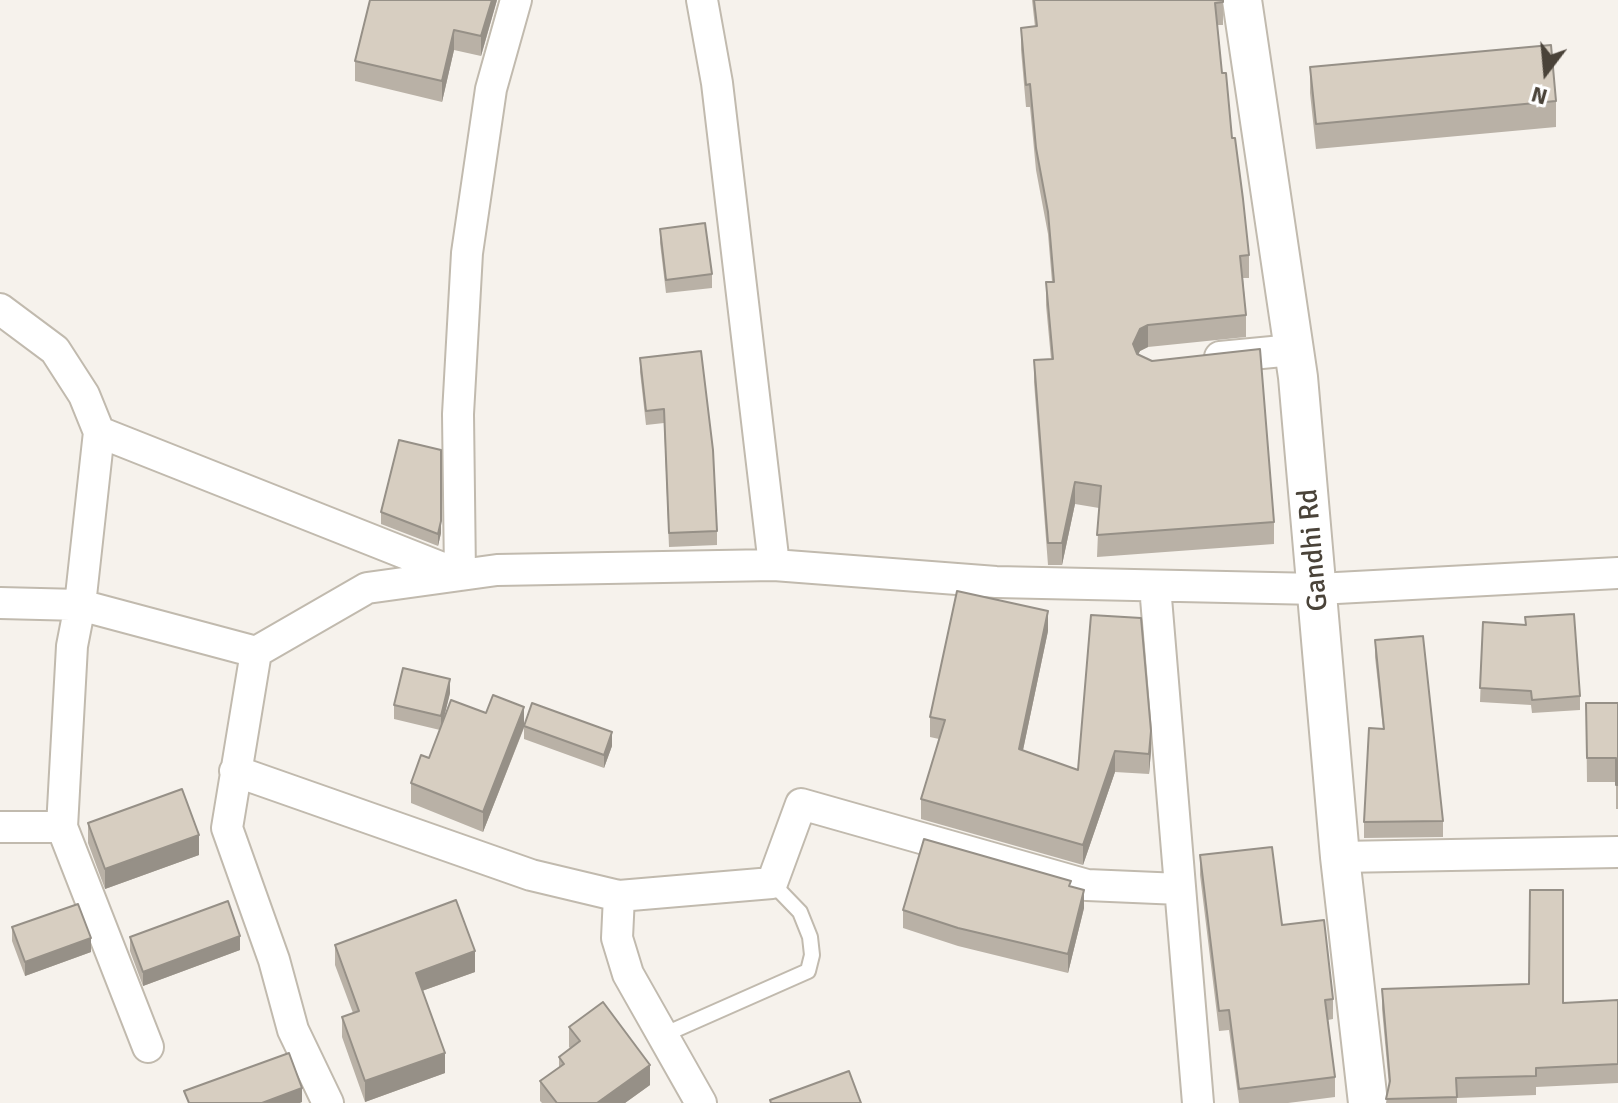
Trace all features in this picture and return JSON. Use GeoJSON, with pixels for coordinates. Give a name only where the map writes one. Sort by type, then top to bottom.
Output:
{"type":"FeatureCollection","features":[{"type":"Feature","properties":{"kind":"street"},"geometry":{"type":"LineString","coordinates":[[460,575],[458,414],[467,253],[491,89],[516,0]]}},
{"type":"Feature","properties":{"kind":"street"},"geometry":{"type":"LineString","coordinates":[[702,0],[717,83],[774,565]]}},
{"type":"Feature","properties":{"kind":"street","name":"Gandhi Rd"},"geometry":{"type":"LineString","coordinates":[[1242,0],[1293,350],[1318,589],[1340,857],[1368,1103]]}},
{"type":"Feature","properties":{"kind":"street"},"geometry":{"type":"LineString","coordinates":[[0,309],[55,350],[84,395],[99,432],[80,605],[72,646],[62,827],[148,1047]]}},
{"type":"Feature","properties":{"kind":"street"},"geometry":{"type":"LineString","coordinates":[[1199,360],[1293,350]]}},
{"type":"Feature","properties":{"kind":"street"},"geometry":{"type":"LineString","coordinates":[[99,432],[460,575]]}},
{"type":"Feature","properties":{"kind":"street"},"geometry":{"type":"LineString","coordinates":[[0,603],[80,605],[256,652],[367,588],[497,570],[774,565],[996,582],[1318,589],[1618,573]]}},
{"type":"Feature","properties":{"kind":"street"},"geometry":{"type":"LineString","coordinates":[[1155,586],[1198,1103]]}},
{"type":"Feature","properties":{"kind":"street"},"geometry":{"type":"LineString","coordinates":[[256,652],[227,828],[274,960],[293,1030],[328,1103]]}},
{"type":"Feature","properties":{"kind":"street"},"geometry":{"type":"LineString","coordinates":[[235,771],[531,875],[619,896],[772,883],[801,804],[1087,885],[1180,889]]}},
{"type":"Feature","properties":{"kind":"street"},"geometry":{"type":"LineString","coordinates":[[0,827],[62,827]]}},
{"type":"Feature","properties":{"kind":"street"},"geometry":{"type":"LineString","coordinates":[[1340,857],[1618,852]]}},
{"type":"Feature","properties":{"kind":"street"},"geometry":{"type":"LineString","coordinates":[[619,896],[617,938],[628,974],[701,1103]]}},
{"type":"Feature","properties":{"kind":"lane"},"geometry":{"type":"LineString","coordinates":[[661,1036],[796,980],[808,971],[812,955],[800,912],[772,883]]}},
{"type":"Feature","properties":{"kind":"building"},"geometry":{"type":"Polygon","coordinates":[[[370,0],[492,0],[481,36],[454,30],[442,81],[355,61],[370,0]]]}},
{"type":"Feature","properties":{"kind":"building"},"geometry":{"type":"Polygon","coordinates":[[[1034,0],[1223,0],[1215,3],[1222,73],[1226,73],[1249,255],[1240,256],[1246,315],[1148,325],[1140,329],[1133,344],[1137,354],[1152,361],[1260,349],[1274,522],[1097,535],[1101,486],[1075,482],[1062,543],[1048,543],[1034,360],[1053,359],[1046,282],[1054,282],[1048,212],[1036,148],[1030,84],[1026,85],[1021,28],[1037,26],[1034,0]]]}},
{"type":"Feature","properties":{"kind":"building"},"geometry":{"type":"Polygon","coordinates":[[[1551,45],[1556,101],[1316,124],[1310,67],[1551,45]]]}},
{"type":"Feature","properties":{"kind":"building"},"geometry":{"type":"Polygon","coordinates":[[[705,223],[712,274],[666,280],[660,229],[705,223]]]}},
{"type":"Feature","properties":{"kind":"building"},"geometry":{"type":"Polygon","coordinates":[[[701,351],[713,450],[717,531],[669,533],[664,409],[646,411],[640,358],[701,351]]]}},
{"type":"Feature","properties":{"kind":"building"},"geometry":{"type":"Polygon","coordinates":[[[399,440],[441,450],[441,521],[438,534],[381,512],[399,440]]]}},
{"type":"Feature","properties":{"kind":"building"},"geometry":{"type":"Polygon","coordinates":[[[957,591],[1048,611],[1019,749],[1078,770],[1091,615],[1141,618],[1151,731],[1149,754],[1115,751],[1083,845],[921,799],[945,720],[930,717],[957,591]]]}},
{"type":"Feature","properties":{"kind":"building"},"geometry":{"type":"Polygon","coordinates":[[[1574,614],[1580,696],[1532,700],[1531,691],[1480,688],[1483,622],[1526,625],[1525,617],[1574,614]]]}},
{"type":"Feature","properties":{"kind":"building"},"geometry":{"type":"Polygon","coordinates":[[[1423,636],[1443,821],[1364,822],[1369,728],[1384,729],[1375,640],[1423,636]]]}},
{"type":"Feature","properties":{"kind":"building"},"geometry":{"type":"Polygon","coordinates":[[[403,668],[450,679],[441,716],[394,705],[403,668]]]}},
{"type":"Feature","properties":{"kind":"building"},"geometry":{"type":"Polygon","coordinates":[[[493,695],[524,707],[483,812],[411,783],[421,755],[429,758],[451,700],[486,713],[493,695]]]}},
{"type":"Feature","properties":{"kind":"building"},"geometry":{"type":"Polygon","coordinates":[[[532,703],[612,732],[604,755],[524,726],[532,703]]]}},
{"type":"Feature","properties":{"kind":"building"},"geometry":{"type":"Polygon","coordinates":[[[1586,703],[1618,703],[1618,785],[1616,758],[1587,758],[1586,703]]]}},
{"type":"Feature","properties":{"kind":"building"},"geometry":{"type":"Polygon","coordinates":[[[182,789],[199,835],[105,869],[88,823],[182,789]]]}},
{"type":"Feature","properties":{"kind":"building"},"geometry":{"type":"Polygon","coordinates":[[[924,839],[1071,881],[1069,886],[1084,890],[1068,954],[958,928],[903,910],[924,839]]]}},
{"type":"Feature","properties":{"kind":"building"},"geometry":{"type":"Polygon","coordinates":[[[1272,847],[1282,925],[1324,920],[1333,999],[1325,1000],[1335,1077],[1239,1089],[1229,1010],[1219,1011],[1200,855],[1272,847]]]}},
{"type":"Feature","properties":{"kind":"building"},"geometry":{"type":"Polygon","coordinates":[[[1530,890],[1563,890],[1563,1003],[1618,1000],[1618,1064],[1536,1068],[1536,1076],[1456,1078],[1457,1097],[1386,1099],[1390,1081],[1382,989],[1529,984],[1530,890]]]}},
{"type":"Feature","properties":{"kind":"building"},"geometry":{"type":"Polygon","coordinates":[[[456,900],[475,951],[416,973],[445,1053],[365,1081],[342,1017],[359,1011],[335,945],[456,900]]]}},
{"type":"Feature","properties":{"kind":"building"},"geometry":{"type":"Polygon","coordinates":[[[228,901],[240,936],[143,972],[130,937],[228,901]]]}},
{"type":"Feature","properties":{"kind":"building"},"geometry":{"type":"Polygon","coordinates":[[[78,904],[91,938],[25,962],[12,927],[78,904]]]}},
{"type":"Feature","properties":{"kind":"building"},"geometry":{"type":"Polygon","coordinates":[[[603,1002],[650,1065],[597,1103],[557,1103],[540,1081],[564,1064],[559,1057],[580,1041],[569,1027],[603,1002]]]}},
{"type":"Feature","properties":{"kind":"building"},"geometry":{"type":"Polygon","coordinates":[[[289,1053],[302,1088],[262,1103],[189,1103],[184,1091],[289,1053]]]}},
{"type":"Feature","properties":{"kind":"building"},"geometry":{"type":"Polygon","coordinates":[[[849,1071],[861,1103],[771,1103],[770,1100],[849,1071]]]}}]}
